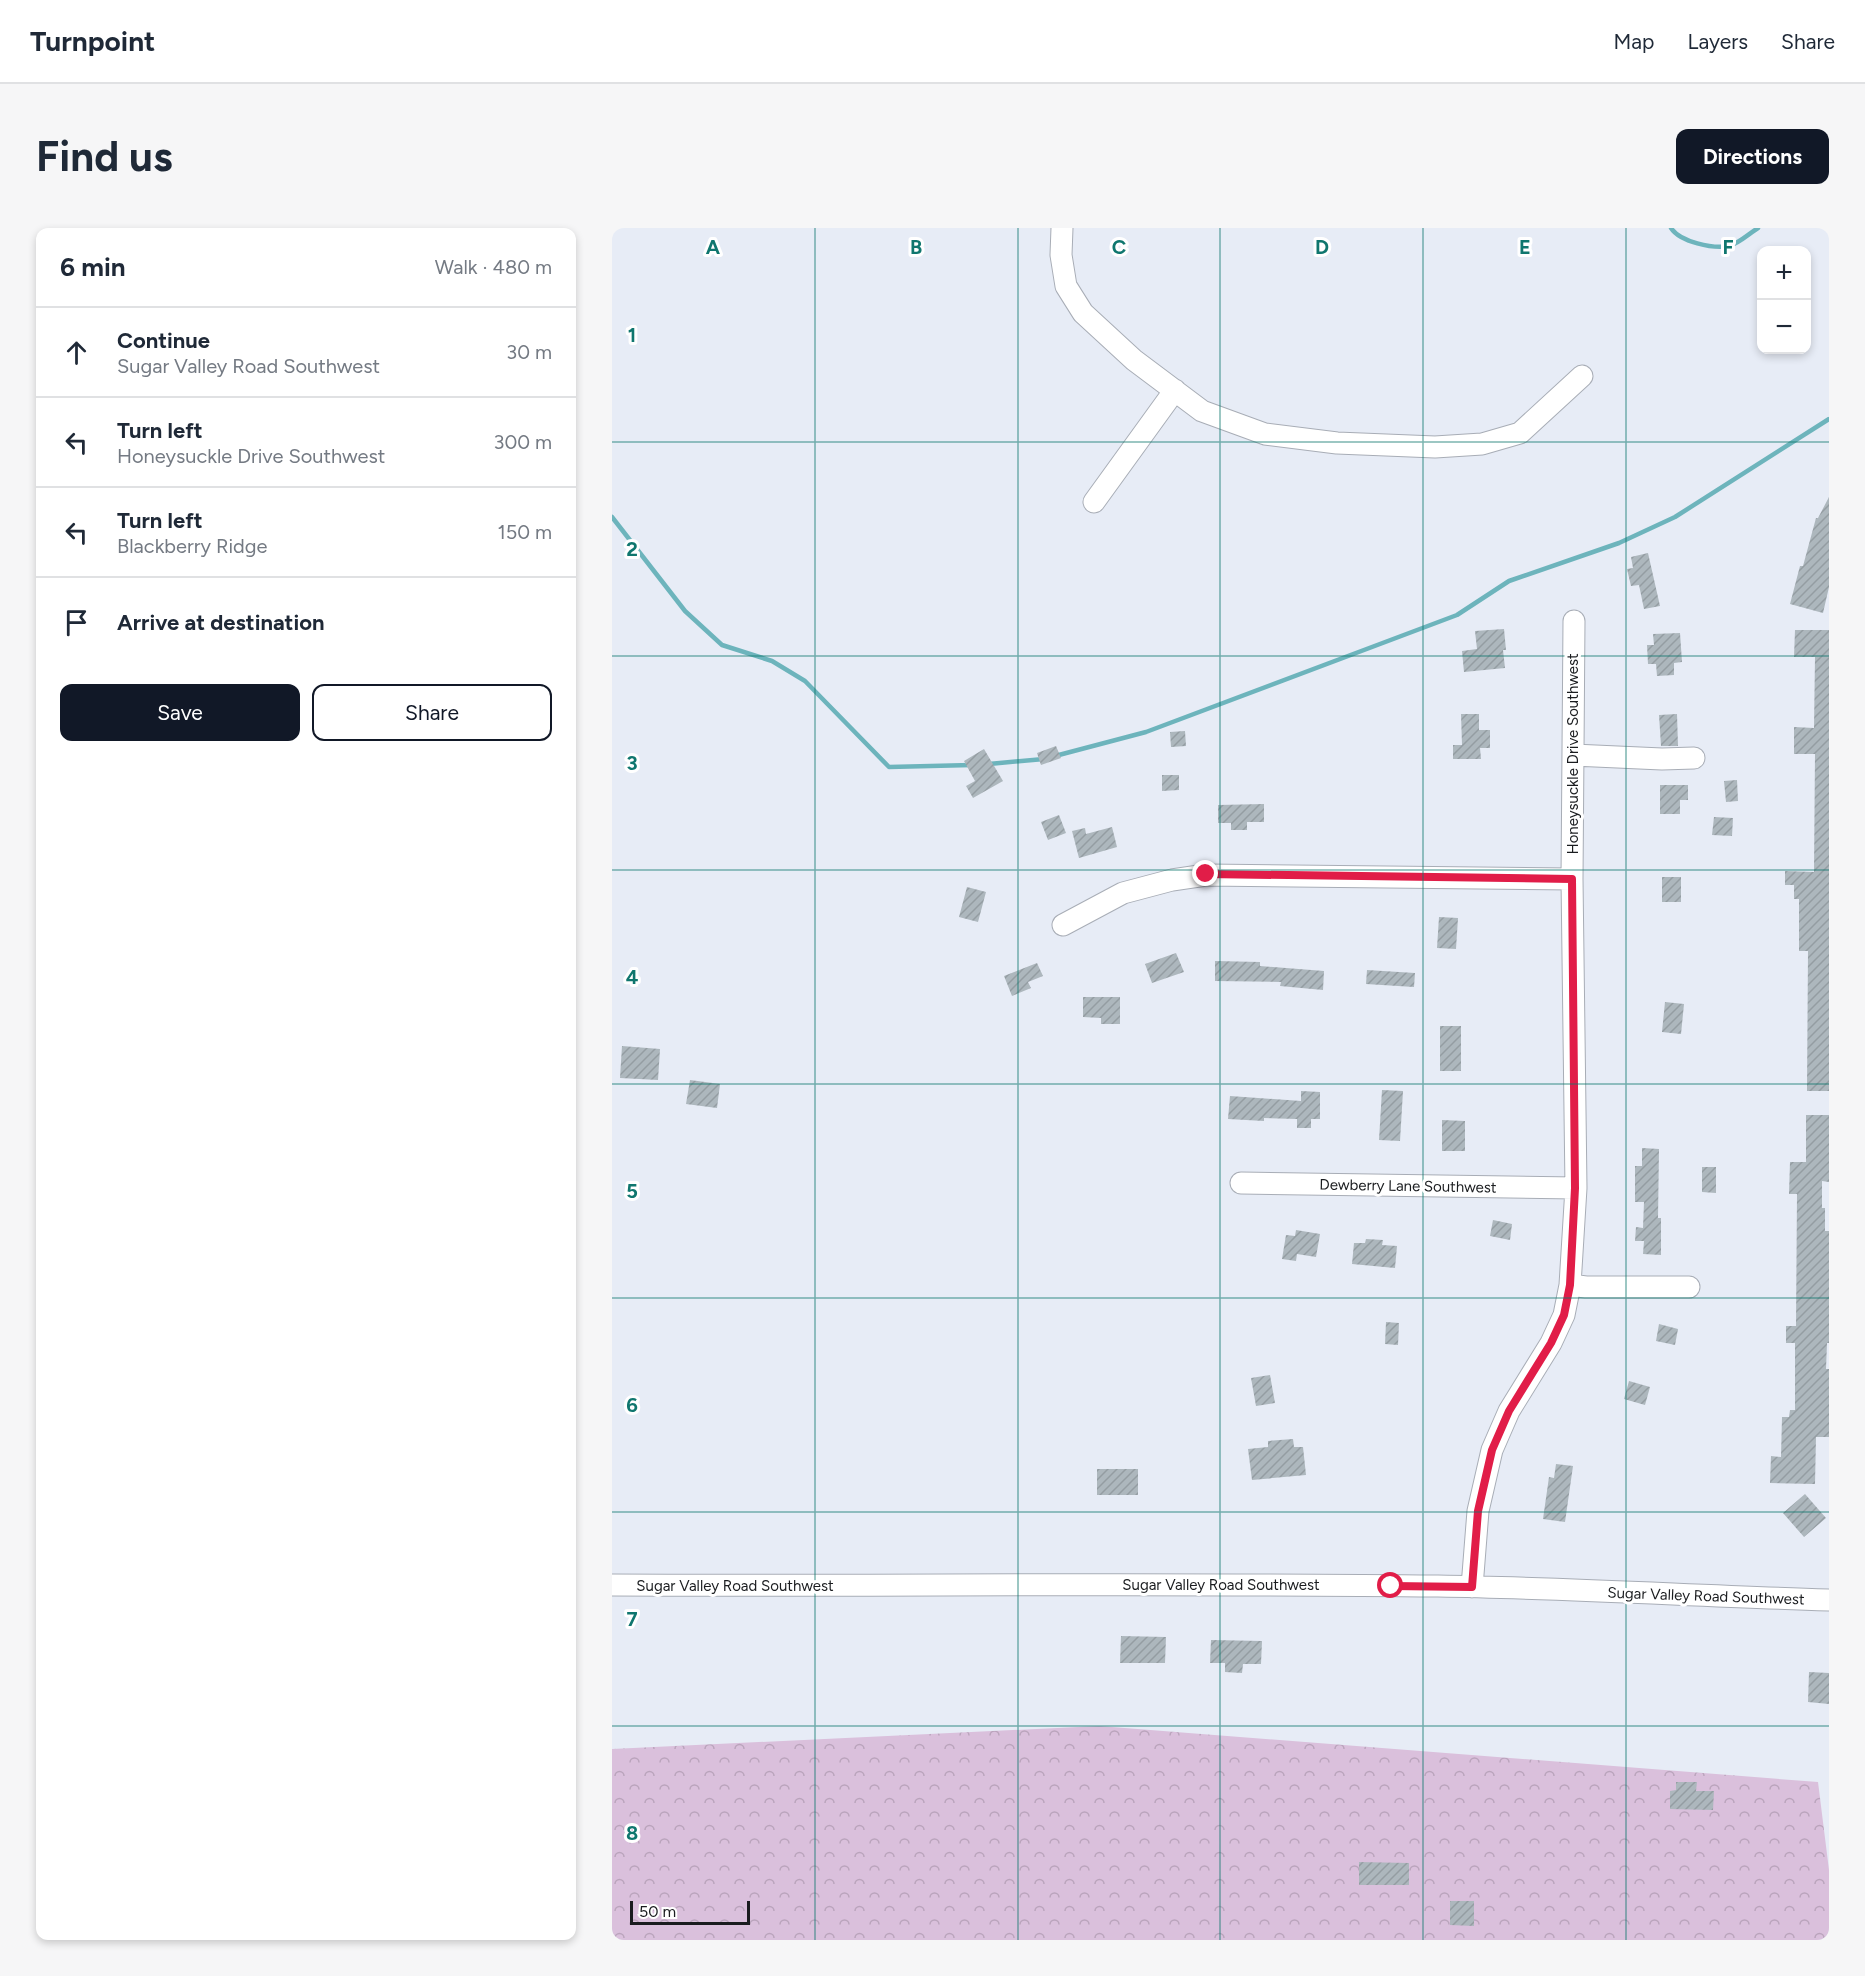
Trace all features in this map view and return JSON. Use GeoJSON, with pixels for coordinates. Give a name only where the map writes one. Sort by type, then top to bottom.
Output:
{"type":"FeatureCollection","features":[{"type":"Feature","properties":{"kind":"street"},"geometry":{"type":"LineString","coordinates":[[1062,228],[1061,255],[1066,286],[1083,313],[1134,360],[1202,411],[1265,434],[1337,443],[1435,447],[1482,444],[1520,433],[1582,376]]}},
{"type":"Feature","properties":{"kind":"street"},"geometry":{"type":"LineString","coordinates":[[1094,502],[1175,390]]}},
{"type":"Feature","properties":{"kind":"street","name":"Honeysuckle Drive Southwest"},"geometry":{"type":"LineString","coordinates":[[1472,1587],[1478,1511],[1492,1450],[1509,1411],[1551,1343],[1564,1315],[1570,1285],[1575,1188],[1572,879],[1574,621]]}},
{"type":"Feature","properties":{"kind":"street"},"geometry":{"type":"LineString","coordinates":[[1573,755],[1694,758]]}},
{"type":"Feature","properties":{"kind":"street"},"geometry":{"type":"LineString","coordinates":[[1064,926],[1123,893],[1206,874],[1572,879]]}},
{"type":"Feature","properties":{"kind":"street","name":"Dewberry Lane Southwest"},"geometry":{"type":"LineString","coordinates":[[1241,1184],[1575,1188]]}},
{"type":"Feature","properties":{"kind":"street"},"geometry":{"type":"LineString","coordinates":[[1570,1285],[1689,1287]]}},
{"type":"Feature","properties":{"kind":"street","name":"Sugar Valley Road Southwest"},"geometry":{"type":"LineString","coordinates":[[612,1586],[1210,1584],[1472,1587],[1829,1600]]}},
{"type":"Feature","properties":{"kind":"green space"},"geometry":{"type":"Polygon","coordinates":[[[1099,1726],[1818,1782],[1829,1870],[1829,1940],[612,1940],[612,1749],[1099,1726]]]}},
{"type":"Feature","properties":{"kind":"building"},"geometry":{"type":"Polygon","coordinates":[[[1829,497],[1829,587],[1823,613],[1790,604],[1816,518],[1829,497]]]}},
{"type":"Feature","properties":{"kind":"building"},"geometry":{"type":"Polygon","coordinates":[[[1648,553],[1660,606],[1644,609],[1639,585],[1631,586],[1627,569],[1633,568],[1631,557],[1648,553]]]}},
{"type":"Feature","properties":{"kind":"building"},"geometry":{"type":"Polygon","coordinates":[[[1504,629],[1505,668],[1464,672],[1462,651],[1477,649],[1475,631],[1504,629]]]}},
{"type":"Feature","properties":{"kind":"building"},"geometry":{"type":"Polygon","coordinates":[[[1795,630],[1829,630],[1829,1091],[1807,1091],[1808,951],[1799,951],[1799,899],[1794,899],[1794,885],[1785,885],[1785,871],[1814,872],[1815,754],[1794,754],[1794,727],[1814,728],[1815,657],[1794,657],[1795,630]]]}},
{"type":"Feature","properties":{"kind":"building"},"geometry":{"type":"Polygon","coordinates":[[[1680,633],[1682,662],[1674,663],[1674,675],[1657,676],[1656,664],[1648,664],[1647,645],[1654,645],[1653,634],[1680,633]]]}},
{"type":"Feature","properties":{"kind":"building"},"geometry":{"type":"Polygon","coordinates":[[[1461,714],[1479,714],[1479,730],[1490,730],[1490,748],[1480,748],[1481,759],[1453,759],[1453,745],[1462,745],[1461,714]]]}},
{"type":"Feature","properties":{"kind":"building"},"geometry":{"type":"Polygon","coordinates":[[[1677,714],[1678,746],[1661,746],[1659,715],[1677,714]]]}},
{"type":"Feature","properties":{"kind":"building"},"geometry":{"type":"Polygon","coordinates":[[[1185,731],[1186,746],[1171,747],[1170,732],[1185,731]]]}},
{"type":"Feature","properties":{"kind":"building"},"geometry":{"type":"Polygon","coordinates":[[[1056,746],[1061,758],[1041,765],[1037,753],[1056,746]]]}},
{"type":"Feature","properties":{"kind":"building"},"geometry":{"type":"Polygon","coordinates":[[[984,749],[1003,781],[973,798],[966,786],[975,781],[964,761],[984,749]]]}},
{"type":"Feature","properties":{"kind":"building"},"geometry":{"type":"Polygon","coordinates":[[[1162,775],[1179,775],[1179,790],[1162,791],[1162,775]]]}},
{"type":"Feature","properties":{"kind":"building"},"geometry":{"type":"Polygon","coordinates":[[[1737,780],[1738,801],[1726,802],[1724,781],[1737,780]]]}},
{"type":"Feature","properties":{"kind":"building"},"geometry":{"type":"Polygon","coordinates":[[[1660,785],[1688,785],[1688,800],[1680,800],[1680,814],[1660,814],[1660,785]]]}},
{"type":"Feature","properties":{"kind":"building"},"geometry":{"type":"Polygon","coordinates":[[[1264,804],[1264,822],[1247,822],[1247,830],[1231,830],[1231,823],[1218,823],[1218,805],[1264,804]]]}},
{"type":"Feature","properties":{"kind":"building"},"geometry":{"type":"Polygon","coordinates":[[[1059,815],[1066,833],[1048,840],[1041,822],[1059,815]]]}},
{"type":"Feature","properties":{"kind":"building"},"geometry":{"type":"Polygon","coordinates":[[[1714,817],[1733,818],[1732,836],[1712,835],[1714,817]]]}},
{"type":"Feature","properties":{"kind":"building"},"geometry":{"type":"Polygon","coordinates":[[[1112,827],[1117,847],[1079,858],[1072,831],[1085,828],[1086,834],[1112,827]]]}},
{"type":"Feature","properties":{"kind":"building"},"geometry":{"type":"Polygon","coordinates":[[[1662,877],[1681,877],[1681,902],[1662,902],[1662,877]]]}},
{"type":"Feature","properties":{"kind":"building"},"geometry":{"type":"Polygon","coordinates":[[[967,887],[986,892],[978,922],[959,917],[967,887]]]}},
{"type":"Feature","properties":{"kind":"building"},"geometry":{"type":"Polygon","coordinates":[[[1439,917],[1458,918],[1456,949],[1437,948],[1439,917]]]}},
{"type":"Feature","properties":{"kind":"building"},"geometry":{"type":"Polygon","coordinates":[[[1176,953],[1184,972],[1152,983],[1145,964],[1176,953]]]}},
{"type":"Feature","properties":{"kind":"building"},"geometry":{"type":"Polygon","coordinates":[[[1215,961],[1260,962],[1260,966],[1324,971],[1323,990],[1280,986],[1281,982],[1215,981],[1215,961]]]}},
{"type":"Feature","properties":{"kind":"building"},"geometry":{"type":"Polygon","coordinates":[[[1037,963],[1043,976],[1028,982],[1031,988],[1012,996],[1004,976],[1037,963]]]}},
{"type":"Feature","properties":{"kind":"building"},"geometry":{"type":"Polygon","coordinates":[[[1367,970],[1415,973],[1414,987],[1366,984],[1367,970]]]}},
{"type":"Feature","properties":{"kind":"building"},"geometry":{"type":"Polygon","coordinates":[[[1083,997],[1120,997],[1120,1024],[1101,1024],[1101,1018],[1083,1017],[1083,997]]]}},
{"type":"Feature","properties":{"kind":"building"},"geometry":{"type":"Polygon","coordinates":[[[1665,1002],[1684,1004],[1681,1034],[1662,1032],[1665,1002]]]}},
{"type":"Feature","properties":{"kind":"building"},"geometry":{"type":"Polygon","coordinates":[[[1440,1026],[1461,1026],[1461,1071],[1440,1071],[1440,1026]]]}},
{"type":"Feature","properties":{"kind":"building"},"geometry":{"type":"Polygon","coordinates":[[[622,1046],[660,1049],[658,1080],[620,1078],[622,1046]]]}},
{"type":"Feature","properties":{"kind":"building"},"geometry":{"type":"Polygon","coordinates":[[[690,1080],[720,1084],[717,1108],[686,1104],[690,1080]]]}},
{"type":"Feature","properties":{"kind":"building"},"geometry":{"type":"Polygon","coordinates":[[[1382,1090],[1403,1091],[1400,1141],[1379,1140],[1382,1090]]]}},
{"type":"Feature","properties":{"kind":"building"},"geometry":{"type":"Polygon","coordinates":[[[1301,1091],[1320,1092],[1320,1119],[1311,1119],[1311,1128],[1297,1128],[1297,1119],[1264,1118],[1264,1121],[1228,1119],[1230,1096],[1301,1101],[1301,1091]]]}},
{"type":"Feature","properties":{"kind":"building"},"geometry":{"type":"Polygon","coordinates":[[[1806,1115],[1829,1115],[1829,1182],[1822,1181],[1822,1208],[1825,1208],[1825,1231],[1829,1231],[1829,1343],[1827,1343],[1826,1369],[1829,1369],[1829,1437],[1816,1437],[1815,1484],[1770,1483],[1771,1456],[1781,1457],[1782,1417],[1789,1417],[1790,1410],[1795,1410],[1795,1343],[1786,1343],[1786,1326],[1796,1326],[1797,1194],[1789,1194],[1790,1162],[1806,1162],[1806,1115]]]}},
{"type":"Feature","properties":{"kind":"building"},"geometry":{"type":"Polygon","coordinates":[[[1442,1120],[1465,1121],[1465,1151],[1442,1151],[1442,1120]]]}},
{"type":"Feature","properties":{"kind":"building"},"geometry":{"type":"Polygon","coordinates":[[[1642,1148],[1659,1149],[1658,1218],[1661,1218],[1661,1255],[1643,1254],[1644,1241],[1635,1241],[1636,1227],[1643,1228],[1644,1202],[1635,1202],[1635,1166],[1642,1166],[1642,1148]]]}},
{"type":"Feature","properties":{"kind":"building"},"geometry":{"type":"Polygon","coordinates":[[[1702,1167],[1716,1167],[1716,1193],[1702,1192],[1702,1167]]]}},
{"type":"Feature","properties":{"kind":"building"},"geometry":{"type":"Polygon","coordinates":[[[1493,1220],[1512,1224],[1510,1240],[1490,1236],[1493,1220]]]}},
{"type":"Feature","properties":{"kind":"building"},"geometry":{"type":"Polygon","coordinates":[[[1296,1230],[1320,1234],[1316,1257],[1297,1254],[1296,1261],[1282,1259],[1286,1235],[1295,1236],[1296,1230]]]}},
{"type":"Feature","properties":{"kind":"building"},"geometry":{"type":"Polygon","coordinates":[[[1366,1239],[1383,1240],[1382,1245],[1397,1246],[1395,1268],[1352,1264],[1354,1243],[1365,1243],[1366,1239]]]}},
{"type":"Feature","properties":{"kind":"building"},"geometry":{"type":"Polygon","coordinates":[[[1386,1322],[1399,1323],[1398,1345],[1385,1344],[1386,1322]]]}},
{"type":"Feature","properties":{"kind":"building"},"geometry":{"type":"Polygon","coordinates":[[[1659,1324],[1678,1329],[1675,1345],[1656,1341],[1659,1324]]]}},
{"type":"Feature","properties":{"kind":"building"},"geometry":{"type":"Polygon","coordinates":[[[1270,1375],[1275,1403],[1256,1406],[1251,1378],[1270,1375]]]}},
{"type":"Feature","properties":{"kind":"building"},"geometry":{"type":"Polygon","coordinates":[[[1629,1381],[1650,1387],[1645,1405],[1624,1399],[1629,1381]]]}},
{"type":"Feature","properties":{"kind":"building"},"geometry":{"type":"Polygon","coordinates":[[[1293,1439],[1294,1447],[1303,1447],[1306,1475],[1252,1480],[1248,1449],[1268,1447],[1268,1441],[1293,1439]]]}},
{"type":"Feature","properties":{"kind":"building"},"geometry":{"type":"Polygon","coordinates":[[[1556,1464],[1573,1466],[1565,1522],[1543,1519],[1549,1477],[1554,1478],[1556,1464]]]}},
{"type":"Feature","properties":{"kind":"building"},"geometry":{"type":"Polygon","coordinates":[[[1097,1469],[1138,1469],[1138,1495],[1097,1495],[1097,1469]]]}},
{"type":"Feature","properties":{"kind":"building"},"geometry":{"type":"Polygon","coordinates":[[[1805,1494],[1826,1518],[1804,1537],[1783,1513],[1805,1494]]]}},
{"type":"Feature","properties":{"kind":"building"},"geometry":{"type":"Polygon","coordinates":[[[1121,1636],[1166,1637],[1165,1663],[1120,1663],[1121,1636]]]}},
{"type":"Feature","properties":{"kind":"building"},"geometry":{"type":"Polygon","coordinates":[[[1211,1640],[1262,1641],[1261,1664],[1243,1664],[1242,1673],[1225,1672],[1225,1663],[1210,1663],[1211,1640]]]}},
{"type":"Feature","properties":{"kind":"building"},"geometry":{"type":"Polygon","coordinates":[[[1809,1672],[1829,1673],[1829,1704],[1808,1702],[1809,1672]]]}},
{"type":"Feature","properties":{"kind":"building"},"geometry":{"type":"Polygon","coordinates":[[[1676,1782],[1697,1782],[1696,1791],[1714,1791],[1713,1810],[1670,1809],[1670,1791],[1676,1790],[1676,1782]]]}},
{"type":"Feature","properties":{"kind":"building"},"geometry":{"type":"Polygon","coordinates":[[[1359,1862],[1409,1863],[1409,1885],[1359,1885],[1359,1862]]]}},
{"type":"Feature","properties":{"kind":"building"},"geometry":{"type":"Polygon","coordinates":[[[1450,1901],[1474,1901],[1474,1926],[1450,1925],[1450,1901]]]}},
{"type":"Feature","properties":{"kind":"waterway"},"geometry":{"type":"LineString","coordinates":[[1671,228],[1689,241],[1722,247],[1736,243],[1758,228]]}},
{"type":"Feature","properties":{"kind":"waterway"},"geometry":{"type":"LineString","coordinates":[[1055,756],[1146,732],[1457,615],[1509,581],[1619,543],[1675,517],[1829,419]]}},
{"type":"Feature","properties":{"kind":"waterway"},"geometry":{"type":"LineString","coordinates":[[612,517],[685,611],[722,645],[772,661],[805,681],[889,767],[972,765]]}},
{"type":"Feature","properties":{"kind":"waterway"},"geometry":{"type":"LineString","coordinates":[[989,764],[1044,759]]}},
{"type":"Feature","properties":{"kind":"route"},"geometry":{"type":"LineString","coordinates":[[1206,874],[1572,879],[1575,1188],[1570,1285],[1564,1315],[1551,1343],[1509,1411],[1492,1450],[1478,1511],[1472,1587],[1391,1586]]}}]}
